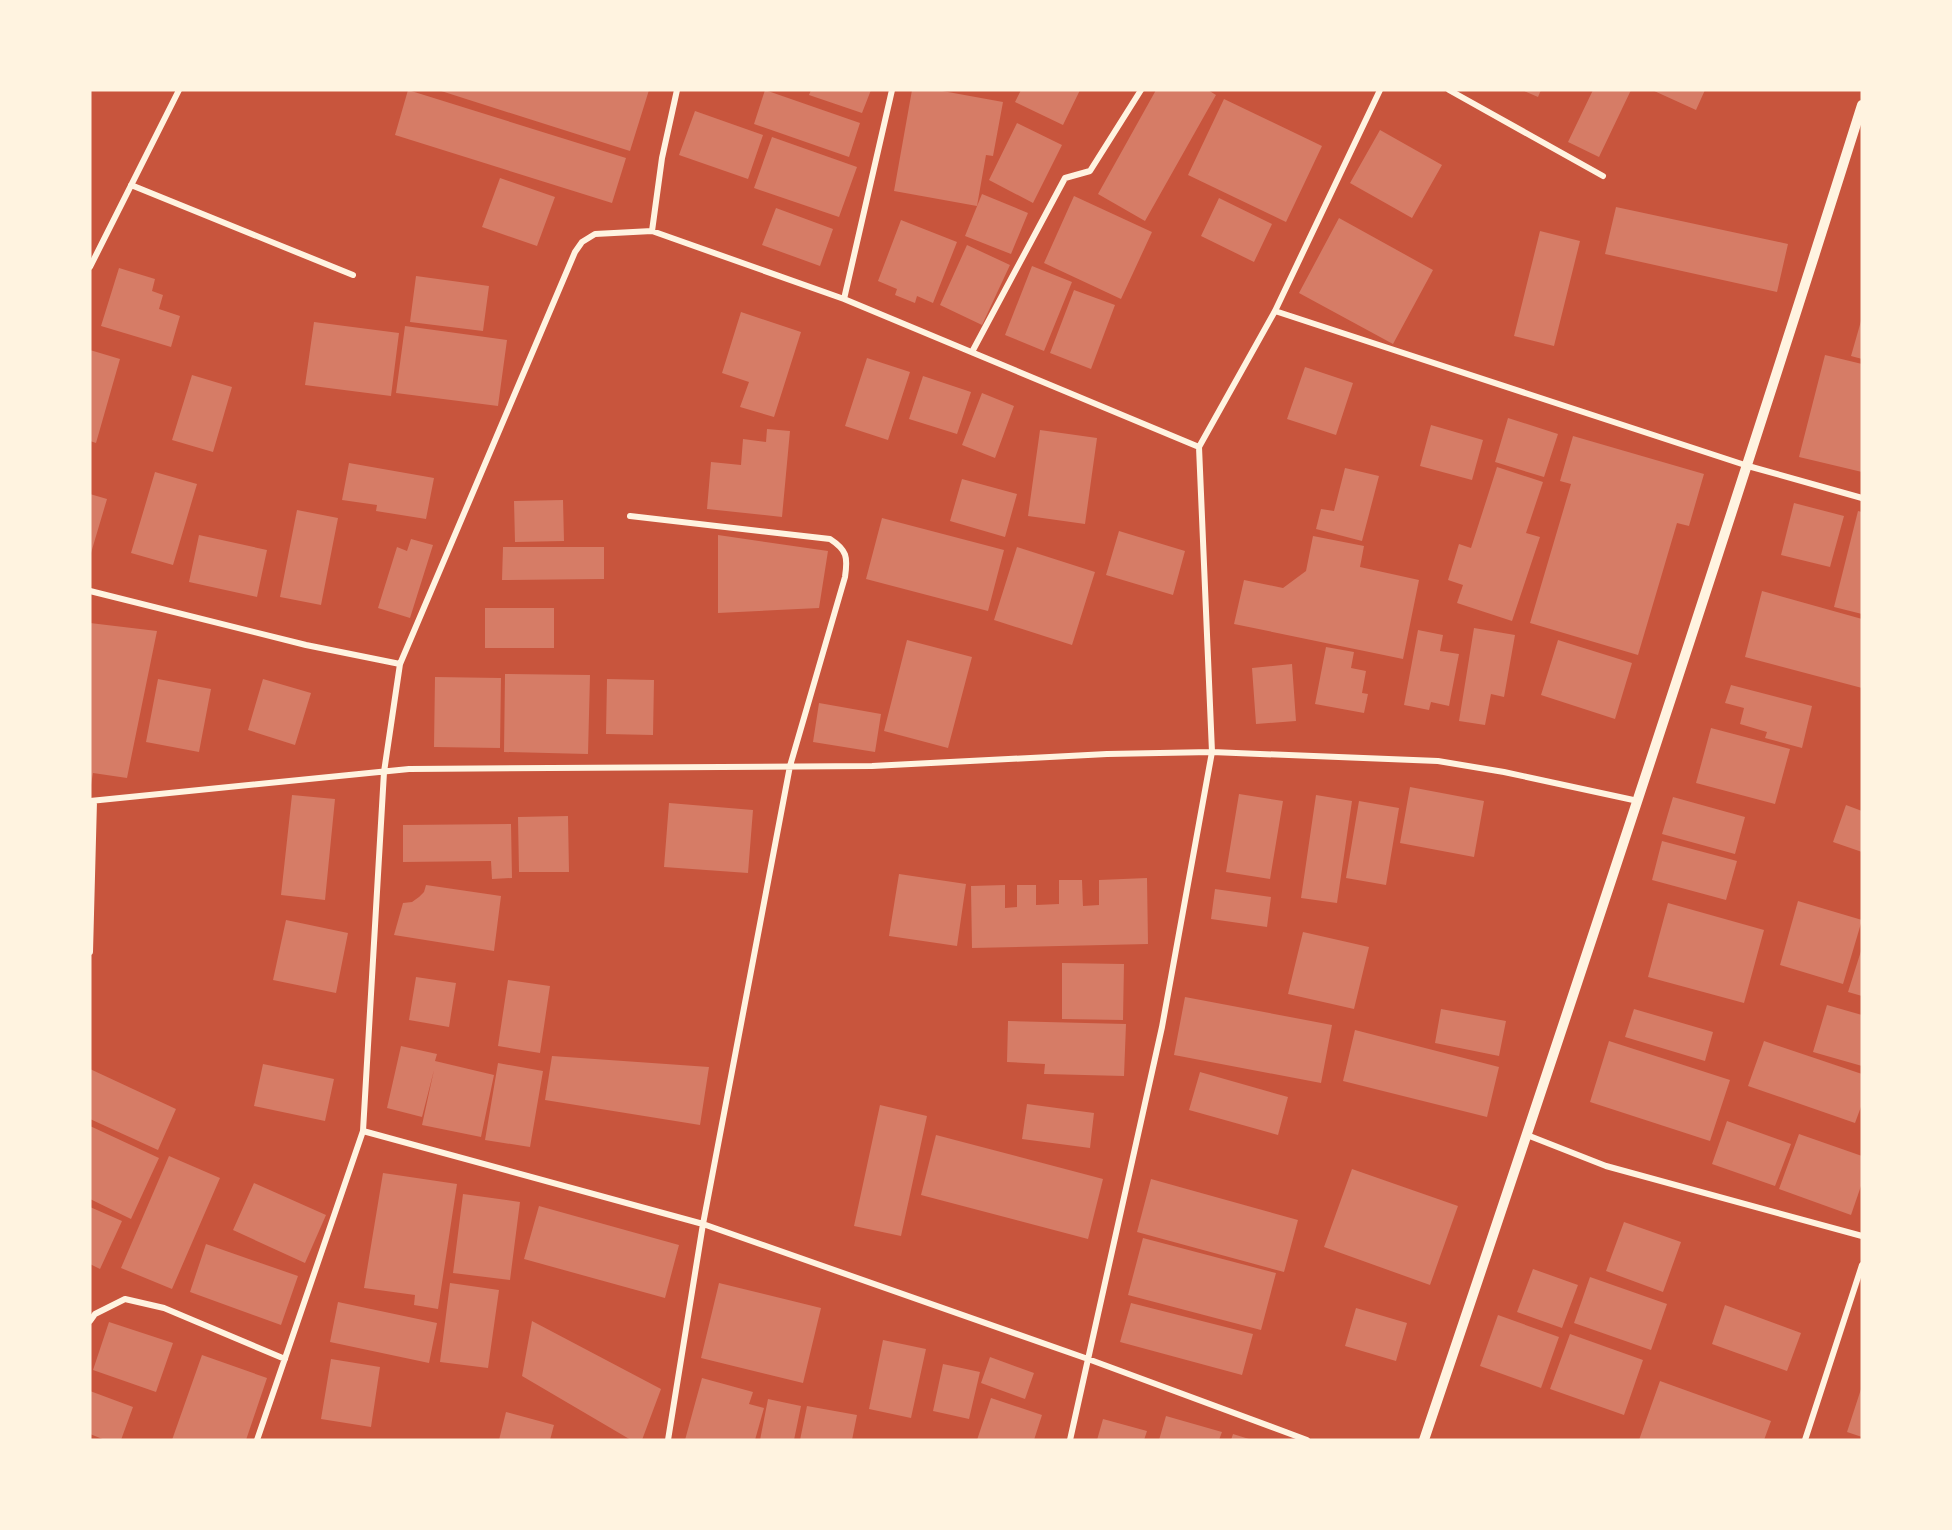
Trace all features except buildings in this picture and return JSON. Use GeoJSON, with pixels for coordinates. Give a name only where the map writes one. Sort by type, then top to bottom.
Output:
{"type":"FeatureCollection","features":[{"type":"Feature","properties":{"kind":"street"},"geometry":{"type":"LineString","coordinates":[[90,267],[179,90]]}},
{"type":"Feature","properties":{"kind":"street"},"geometry":{"type":"LineString","coordinates":[[652,231],[662,158],[677,90]]}},
{"type":"Feature","properties":{"kind":"street"},"geometry":{"type":"LineString","coordinates":[[844,299],[892,90]]}},
{"type":"Feature","properties":{"kind":"street"},"geometry":{"type":"LineString","coordinates":[[972,352],[1065,178],[1090,171],[1141,90]]}},
{"type":"Feature","properties":{"kind":"street"},"geometry":{"type":"LineString","coordinates":[[1070,1440],[1162,1027],[1212,752],[1199,447],[1275,311],[1380,90]]}},
{"type":"Feature","properties":{"kind":"street"},"geometry":{"type":"LineString","coordinates":[[1449,90],[1603,176]]}},
{"type":"Feature","properties":{"kind":"street"},"geometry":{"type":"LineString","coordinates":[[1424,1440],[1748,466],[1862,105]]}},
{"type":"Feature","properties":{"kind":"street"},"geometry":{"type":"LineString","coordinates":[[131,185],[353,275]]}},
{"type":"Feature","properties":{"kind":"street"},"geometry":{"type":"LineString","coordinates":[[257,1440],[363,1131],[384,772],[400,664],[575,252],[582,242],[595,234],[652,231],[844,299],[1199,447]]}},
{"type":"Feature","properties":{"kind":"street"},"geometry":{"type":"LineString","coordinates":[[1275,311],[1748,466],[1862,498]]}},
{"type":"Feature","properties":{"kind":"street"},"geometry":{"type":"LineString","coordinates":[[630,516],[830,539],[841,546],[848,560],[790,766],[703,1224],[668,1440]]}},
{"type":"Feature","properties":{"kind":"street"},"geometry":{"type":"LineString","coordinates":[[90,591],[306,645],[400,664]]}},
{"type":"Feature","properties":{"kind":"street"},"geometry":{"type":"LineString","coordinates":[[90,952],[92,801],[409,769],[872,766],[1083,754],[1212,752],[1438,761],[1503,771],[1638,801]]}},
{"type":"Feature","properties":{"kind":"street"},"geometry":{"type":"LineString","coordinates":[[363,1131],[703,1224],[1088,1359],[1306,1440]]}},
{"type":"Feature","properties":{"kind":"street"},"geometry":{"type":"LineString","coordinates":[[1527,1135],[1606,1166],[1862,1236]]}},
{"type":"Feature","properties":{"kind":"street"},"geometry":{"type":"LineString","coordinates":[[1806,1440],[1862,1265]]}},
{"type":"Feature","properties":{"kind":"street"},"geometry":{"type":"LineString","coordinates":[[90,1320],[92,1313],[125,1299],[164,1308],[285,1359]]}}]}
